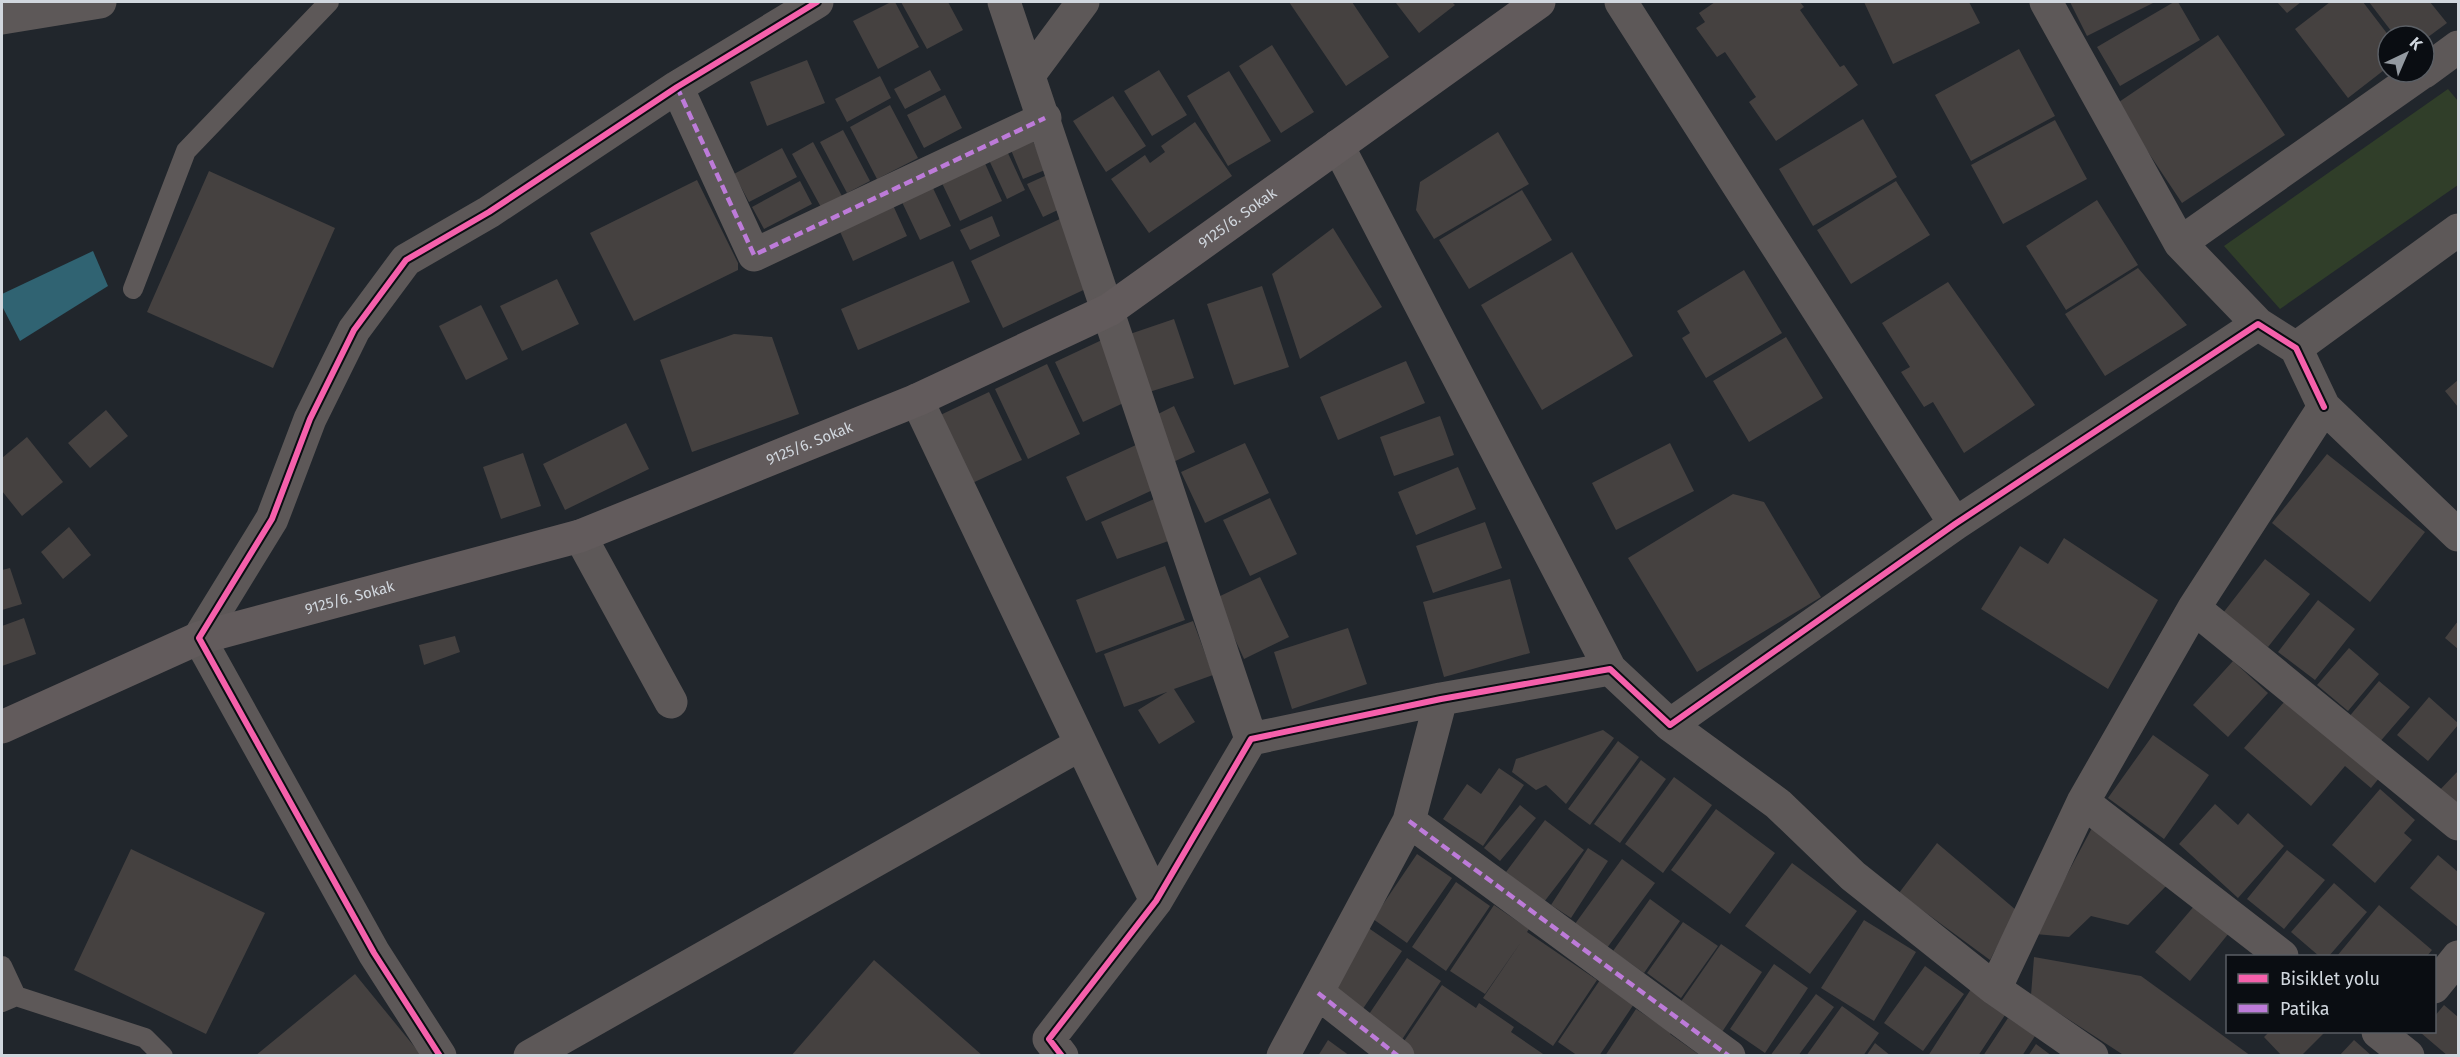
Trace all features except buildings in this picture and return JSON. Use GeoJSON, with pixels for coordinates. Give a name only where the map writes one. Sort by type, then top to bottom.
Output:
{"type":"FeatureCollection","features":[{"type":"Feature","properties":{"kind":"main road","name":"9125/6. Sokak"},"geometry":{"type":"LineString","coordinates":[[2,727],[199,638],[580,537],[917,400],[1109,310],[1538,2]]}},
{"type":"Feature","properties":{"kind":"street"},"geometry":{"type":"LineString","coordinates":[[2,18],[100,2]]}},
{"type":"Feature","properties":{"kind":"street"},"geometry":{"type":"LineString","coordinates":[[440,1056],[374,953],[199,638],[272,519],[310,419],[354,330],[406,260],[489,212],[678,87],[817,2]]}},
{"type":"Feature","properties":{"kind":"street"},"geometry":{"type":"LineString","coordinates":[[1004,2],[1045,118],[1251,739]]}},
{"type":"Feature","properties":{"kind":"street"},"geometry":{"type":"LineString","coordinates":[[1029,75],[1083,2]]}},
{"type":"Feature","properties":{"kind":"street"},"geometry":{"type":"LineString","coordinates":[[1621,2],[1955,524]]}},
{"type":"Feature","properties":{"kind":"street"},"geometry":{"type":"LineString","coordinates":[[2046,2],[2180,243],[2258,324],[2296,348],[2324,406],[2458,535]]}},
{"type":"Feature","properties":{"kind":"street"},"geometry":{"type":"LineString","coordinates":[[2436,63],[2458,47]]}},
{"type":"Feature","properties":{"kind":"street"},"geometry":{"type":"LineString","coordinates":[[2180,243],[2407,84]]}},
{"type":"Feature","properties":{"kind":"street"},"geometry":{"type":"LineString","coordinates":[[678,87],[754,255],[1045,118]]}},
{"type":"Feature","properties":{"kind":"street"},"geometry":{"type":"LineString","coordinates":[[1338,146],[1610,669],[1670,725],[1778,804],[1852,876],[1995,989],[2092,1056]]}},
{"type":"Feature","properties":{"kind":"street"},"geometry":{"type":"LineString","coordinates":[[2296,348],[2458,230]]}},
{"type":"Feature","properties":{"kind":"street"},"geometry":{"type":"LineString","coordinates":[[1670,725],[1955,524],[2258,324]]}},
{"type":"Feature","properties":{"kind":"street"},"geometry":{"type":"LineString","coordinates":[[917,400],[1156,901]]}},
{"type":"Feature","properties":{"kind":"street"},"geometry":{"type":"LineString","coordinates":[[1995,989],[2083,802],[2194,608],[2324,406]]}},
{"type":"Feature","properties":{"kind":"street"},"geometry":{"type":"LineString","coordinates":[[580,537],[671,702]]}},
{"type":"Feature","properties":{"kind":"street"},"geometry":{"type":"LineString","coordinates":[[2194,608],[2458,824]]}},
{"type":"Feature","properties":{"kind":"street"},"geometry":{"type":"LineString","coordinates":[[1048,1050],[1156,901],[1251,739],[1441,699],[1610,669]]}},
{"type":"Feature","properties":{"kind":"street"},"geometry":{"type":"LineString","coordinates":[[1284,1056],[1409,821],[1441,699]]}},
{"type":"Feature","properties":{"kind":"street"},"geometry":{"type":"LineString","coordinates":[[530,1056],[1081,744]]}},
{"type":"Feature","properties":{"kind":"street"},"geometry":{"type":"LineString","coordinates":[[2083,802],[2279,955]]}},
{"type":"Feature","properties":{"kind":"street"},"geometry":{"type":"LineString","coordinates":[[1409,821],[1729,1056]]}},
{"type":"Feature","properties":{"kind":"street"},"geometry":{"type":"LineString","coordinates":[[2436,984],[2458,957]]}},
{"type":"Feature","properties":{"kind":"street"},"geometry":{"type":"LineString","coordinates":[[1318,993],[1398,1056]]}},
{"type":"Feature","properties":{"kind":"lane"},"geometry":{"type":"LineString","coordinates":[[133,289],[186,151],[329,2]]}},
{"type":"Feature","properties":{"kind":"lane"},"geometry":{"type":"LineString","coordinates":[[2,966],[9,999],[145,1038],[163,1056]]}},
{"type":"Feature","properties":{"kind":"green space"},"geometry":{"type":"Polygon","coordinates":[[[2448,89],[2458,101],[2458,185],[2280,309],[2224,246],[2448,89]]]}},
{"type":"Feature","properties":{"kind":"water"},"geometry":{"type":"Polygon","coordinates":[[[93,251],[108,286],[20,341],[2,306],[2,294],[93,251]]]}},
{"type":"Feature","properties":{"kind":"marked path"},"geometry":{"type":"LineString","coordinates":[[677,87],[754,255],[1045,118]]}},
{"type":"Feature","properties":{"kind":"marked path"},"geometry":{"type":"LineString","coordinates":[[1409,821],[1729,1056]]}},
{"type":"Feature","properties":{"kind":"marked path"},"geometry":{"type":"LineString","coordinates":[[1318,993],[1398,1056]]}},
{"type":"Feature","properties":{"kind":"cycle path"},"geometry":{"type":"LineString","coordinates":[[440,1056],[374,953],[199,638],[272,519],[310,419],[354,330],[406,260],[489,212],[677,87],[817,2]]}},
{"type":"Feature","properties":{"kind":"cycle path"},"geometry":{"type":"LineString","coordinates":[[1062,1056],[1049,1039],[1156,901],[1251,739],[1441,699],[1610,669],[1670,725],[1955,524],[2258,324],[2296,348],[2324,407]]}}]}
